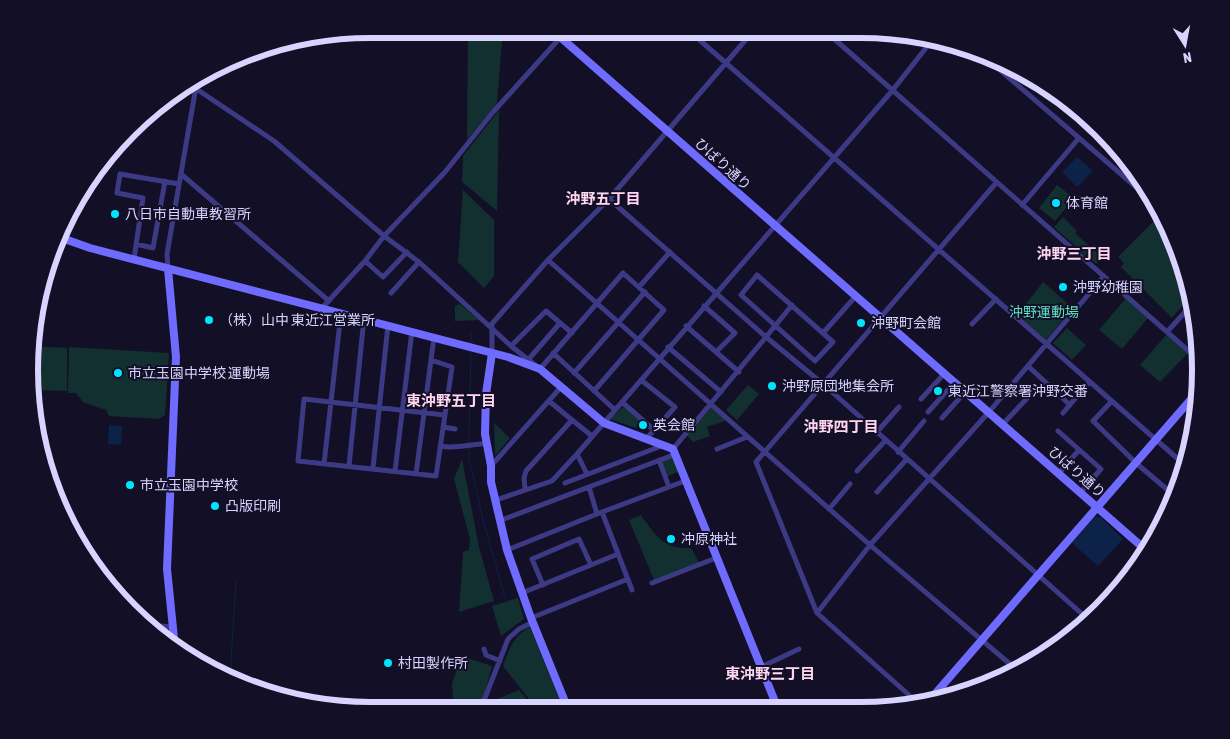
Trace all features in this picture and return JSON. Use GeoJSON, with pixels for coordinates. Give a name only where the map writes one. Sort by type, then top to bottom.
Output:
{"type":"FeatureCollection","features":[{"type":"Feature","properties":{"kind":"street","name":"ひばり通り"},"geometry":{"type":"LineString","coordinates":[[561,38],[879,318],[1142,546]]}},
{"type":"Feature","properties":{"kind":"street"},"geometry":{"type":"LineString","coordinates":[[322,308],[365,261],[384,236],[445,172],[493,112],[561,38]]}},
{"type":"Feature","properties":{"kind":"street"},"geometry":{"type":"LineString","coordinates":[[698,38],[1047,344],[1110,402],[1179,461]]}},
{"type":"Feature","properties":{"kind":"street"},"geometry":{"type":"LineString","coordinates":[[491,466],[485,434],[488,352],[491,326],[548,260],[609,199],[669,132],[748,38]]}},
{"type":"Feature","properties":{"kind":"street"},"geometry":{"type":"LineString","coordinates":[[833,38],[1192,354]]}},
{"type":"Feature","properties":{"kind":"street"},"geometry":{"type":"LineString","coordinates":[[496,500],[552,480],[577,454],[686,326],[892,91],[928,45]]}},
{"type":"Feature","properties":{"kind":"street"},"geometry":{"type":"LineString","coordinates":[[997,67],[1140,191]]}},
{"type":"Feature","properties":{"kind":"street"},"geometry":{"type":"LineString","coordinates":[[174,638],[168,560],[176,358],[167,254],[195,88],[274,141],[384,236],[419,262],[528,360],[604,423],[664,445],[675,451],[685,481],[775,702]]}},
{"type":"Feature","properties":{"kind":"street"},"geometry":{"type":"LineString","coordinates":[[1022,205],[1079,138]]}},
{"type":"Feature","properties":{"kind":"street"},"geometry":{"type":"LineString","coordinates":[[134,259],[143,198],[117,193],[120,174],[179,184]]}},
{"type":"Feature","properties":{"kind":"street"},"geometry":{"type":"LineString","coordinates":[[181,174],[329,301]]}},
{"type":"Feature","properties":{"kind":"street"},"geometry":{"type":"LineString","coordinates":[[136,244],[153,248],[165,181]]}},
{"type":"Feature","properties":{"kind":"street"},"geometry":{"type":"LineString","coordinates":[[912,698],[817,613],[756,462],[996,183]]}},
{"type":"Feature","properties":{"kind":"street"},"geometry":{"type":"LineString","coordinates":[[609,199],[766,337],[823,384],[906,460],[1039,574],[1083,615]]}},
{"type":"Feature","properties":{"kind":"street"},"geometry":{"type":"LineString","coordinates":[[65,239],[168,269],[388,324],[540,368]]}},
{"type":"Feature","properties":{"kind":"street"},"geometry":{"type":"LineString","coordinates":[[365,261],[384,278],[407,252]]}},
{"type":"Feature","properties":{"kind":"street"},"geometry":{"type":"LineString","coordinates":[[638,287],[670,252]]}},
{"type":"Feature","properties":{"kind":"street"},"geometry":{"type":"LineString","coordinates":[[548,260],[870,545],[1011,665]]}},
{"type":"Feature","properties":{"kind":"street"},"geometry":{"type":"LineString","coordinates":[[391,293],[419,262]]}},
{"type":"Feature","properties":{"kind":"street"},"geometry":{"type":"LineString","coordinates":[[540,368],[598,304],[623,273],[664,310],[594,391]]}},
{"type":"Feature","properties":{"kind":"street"},"geometry":{"type":"LineString","coordinates":[[756,275],[792,305],[833,342],[816,361],[741,295],[756,275]]}},
{"type":"Feature","properties":{"kind":"street"},"geometry":{"type":"LineString","coordinates":[[817,613],[870,545],[988,413],[1104,276]]}},
{"type":"Feature","properties":{"kind":"street"},"geometry":{"type":"LineString","coordinates":[[574,373],[645,292]]}},
{"type":"Feature","properties":{"kind":"street"},"geometry":{"type":"LineString","coordinates":[[823,333],[855,297]]}},
{"type":"Feature","properties":{"kind":"street"},"geometry":{"type":"LineString","coordinates":[[972,324],[996,299]]}},
{"type":"Feature","properties":{"kind":"street"},"geometry":{"type":"LineString","coordinates":[[500,521],[659,460],[675,451],[792,305]]}},
{"type":"Feature","properties":{"kind":"street"},"geometry":{"type":"LineString","coordinates":[[704,306],[735,333],[716,352]]}},
{"type":"Feature","properties":{"kind":"street"},"geometry":{"type":"LineString","coordinates":[[1167,332],[1187,310]]}},
{"type":"Feature","properties":{"kind":"street"},"geometry":{"type":"LineString","coordinates":[[512,346],[546,311],[572,332]]}},
{"type":"Feature","properties":{"kind":"street"},"geometry":{"type":"LineString","coordinates":[[324,464],[341,313]]}},
{"type":"Feature","properties":{"kind":"street"},"geometry":{"type":"LineString","coordinates":[[349,466],[364,318]]}},
{"type":"Feature","properties":{"kind":"street"},"geometry":{"type":"LineString","coordinates":[[528,360],[560,322]]}},
{"type":"Feature","properties":{"kind":"street"},"geometry":{"type":"LineString","coordinates":[[373,468],[388,324]]}},
{"type":"Feature","properties":{"kind":"street"},"geometry":{"type":"LineString","coordinates":[[686,326],[739,372]]}},
{"type":"Feature","properties":{"kind":"street"},"geometry":{"type":"LineString","coordinates":[[395,471],[412,331]]}},
{"type":"Feature","properties":{"kind":"street"},"geometry":{"type":"LineString","coordinates":[[416,474],[434,337]]}},
{"type":"Feature","properties":{"kind":"street"},"geometry":{"type":"LineString","coordinates":[[668,347],[721,392]]}},
{"type":"Feature","properties":{"kind":"street"},"geometry":{"type":"LineString","coordinates":[[553,353],[615,410]]}},
{"type":"Feature","properties":{"kind":"street"},"geometry":{"type":"LineString","coordinates":[[431,360],[452,367],[436,476],[298,461],[304,399],[444,415]]}},
{"type":"Feature","properties":{"kind":"street"},"geometry":{"type":"LineString","coordinates":[[1028,366],[1070,405]]}},
{"type":"Feature","properties":{"kind":"street"},"geometry":{"type":"LineString","coordinates":[[921,399],[944,374]]}},
{"type":"Feature","properties":{"kind":"street"},"geometry":{"type":"LineString","coordinates":[[641,380],[674,407],[646,439]]}},
{"type":"Feature","properties":{"kind":"street"},"geometry":{"type":"LineString","coordinates":[[928,412],[954,382]]}},
{"type":"Feature","properties":{"kind":"street"},"geometry":{"type":"LineString","coordinates":[[1063,413],[1089,382]]}},
{"type":"Feature","properties":{"kind":"street"},"geometry":{"type":"LineString","coordinates":[[561,387],[491,466],[489,472],[507,550],[532,620],[565,702]]}},
{"type":"Feature","properties":{"kind":"street"},"geometry":{"type":"LineString","coordinates":[[942,418],[965,392]]}},
{"type":"Feature","properties":{"kind":"street"},"geometry":{"type":"LineString","coordinates":[[1002,425],[1033,392]]}},
{"type":"Feature","properties":{"kind":"street"},"geometry":{"type":"LineString","coordinates":[[937,692],[1191,399]]}},
{"type":"Feature","properties":{"kind":"street"},"geometry":{"type":"LineString","coordinates":[[549,401],[592,436]]}},
{"type":"Feature","properties":{"kind":"street"},"geometry":{"type":"LineString","coordinates":[[622,402],[654,430]]}},
{"type":"Feature","properties":{"kind":"street"},"geometry":{"type":"LineString","coordinates":[[1110,402],[1093,421],[1136,463],[1169,491]]}},
{"type":"Feature","properties":{"kind":"street"},"geometry":{"type":"LineString","coordinates":[[876,433],[899,408]]}},
{"type":"Feature","properties":{"kind":"street"},"geometry":{"type":"LineString","coordinates":[[525,489],[524,478],[526,471],[572,420]]}},
{"type":"Feature","properties":{"kind":"street"},"geometry":{"type":"LineString","coordinates":[[898,452],[924,421]]}},
{"type":"Feature","properties":{"kind":"street"},"geometry":{"type":"LineString","coordinates":[[443,428],[455,429]]}},
{"type":"Feature","properties":{"kind":"street"},"geometry":{"type":"LineString","coordinates":[[1058,431],[1101,468],[1081,492]]}},
{"type":"Feature","properties":{"kind":"street"},"geometry":{"type":"LineString","coordinates":[[717,449],[748,437]]}},
{"type":"Feature","properties":{"kind":"street"},"geometry":{"type":"LineString","coordinates":[[857,471],[885,441]]}},
{"type":"Feature","properties":{"kind":"street"},"geometry":{"type":"LineString","coordinates":[[440,446],[454,449],[466,445],[481,444]]}},
{"type":"Feature","properties":{"kind":"street"},"geometry":{"type":"LineString","coordinates":[[565,482],[664,445]]}},
{"type":"Feature","properties":{"kind":"street"},"geometry":{"type":"LineString","coordinates":[[1059,473],[1079,450]]}},
{"type":"Feature","properties":{"kind":"street"},"geometry":{"type":"LineString","coordinates":[[577,454],[587,474]]}},
{"type":"Feature","properties":{"kind":"street"},"geometry":{"type":"LineString","coordinates":[[659,460],[669,487]]}},
{"type":"Feature","properties":{"kind":"street"},"geometry":{"type":"LineString","coordinates":[[877,492],[906,460]]}},
{"type":"Feature","properties":{"kind":"street"},"geometry":{"type":"LineString","coordinates":[[507,550],[685,481]]}},
{"type":"Feature","properties":{"kind":"street"},"geometry":{"type":"LineString","coordinates":[[829,509],[850,484]]}},
{"type":"Feature","properties":{"kind":"street"},"geometry":{"type":"LineString","coordinates":[[589,487],[632,590]]}},
{"type":"Feature","properties":{"kind":"street"},"geometry":{"type":"LineString","coordinates":[[543,585],[532,559],[579,539],[591,565]]}},
{"type":"Feature","properties":{"kind":"street"},"geometry":{"type":"LineString","coordinates":[[522,593],[618,554]]}},
{"type":"Feature","properties":{"kind":"street"},"geometry":{"type":"LineString","coordinates":[[652,583],[716,558]]}},
{"type":"Feature","properties":{"kind":"street"},"geometry":{"type":"LineString","coordinates":[[483,702],[508,639],[519,629],[532,620],[628,580]]}},
{"type":"Feature","properties":{"kind":"street"},"geometry":{"type":"LineString","coordinates":[[160,626],[172,627]]}},
{"type":"Feature","properties":{"kind":"street"},"geometry":{"type":"LineString","coordinates":[[484,649],[486,655],[500,661]]}},
{"type":"Feature","properties":{"kind":"street"},"geometry":{"type":"LineString","coordinates":[[761,667],[799,650]]}},
{"type":"Feature","properties":{"kind":"green space"},"geometry":{"type":"Polygon","coordinates":[[[468,38],[502,38],[497,103],[467,140],[468,38]]]}},
{"type":"Feature","properties":{"kind":"green space"},"geometry":{"type":"Polygon","coordinates":[[[499,110],[497,211],[462,182],[463,156],[499,110]]]}},
{"type":"Feature","properties":{"kind":"green space","name":"体育館"},"geometry":{"type":"Polygon","coordinates":[[[1057,185],[1074,198],[1055,221],[1039,208],[1057,185]]]}},
{"type":"Feature","properties":{"kind":"green space"},"geometry":{"type":"Polygon","coordinates":[[[463,190],[494,220],[494,276],[484,288],[458,262],[463,190]]]}},
{"type":"Feature","properties":{"kind":"green space"},"geometry":{"type":"Polygon","coordinates":[[[1063,217],[1077,231],[1075,233],[1103,258],[1096,264],[1054,227],[1063,217]]]}},
{"type":"Feature","properties":{"kind":"green space"},"geometry":{"type":"Polygon","coordinates":[[[1155,220],[1158,223],[1175,263],[1185,303],[1172,318],[1121,267],[1124,263],[1118,257],[1155,220]]]}},
{"type":"Feature","properties":{"kind":"green space","name":"沖野運動場"},"geometry":{"type":"Polygon","coordinates":[[[1043,282],[1073,308],[1046,340],[1017,315],[1043,282]]]}},
{"type":"Feature","properties":{"kind":"green space"},"geometry":{"type":"Polygon","coordinates":[[[1126,298],[1148,318],[1122,349],[1099,330],[1126,298]]]}},
{"type":"Feature","properties":{"kind":"green space"},"geometry":{"type":"Polygon","coordinates":[[[460,304],[479,320],[455,321],[455,306],[460,304]]]}},
{"type":"Feature","properties":{"kind":"green space"},"geometry":{"type":"Polygon","coordinates":[[[1067,328],[1086,345],[1072,360],[1053,343],[1067,328]]]}},
{"type":"Feature","properties":{"kind":"green space"},"geometry":{"type":"Polygon","coordinates":[[[1166,335],[1188,353],[1160,382],[1140,365],[1166,335]]]}},
{"type":"Feature","properties":{"kind":"green space"},"geometry":{"type":"Polygon","coordinates":[[[38,346],[67,348],[67,391],[38,390],[38,346]]]}},
{"type":"Feature","properties":{"kind":"green space","name":"市立玉園中学校 運動場"},"geometry":{"type":"Polygon","coordinates":[[[69,347],[169,353],[165,415],[159,419],[109,416],[106,410],[83,402],[76,393],[68,393],[69,347]]]}},
{"type":"Feature","properties":{"kind":"green space"},"geometry":{"type":"Polygon","coordinates":[[[748,385],[759,394],[737,420],[726,410],[748,385]]]}},
{"type":"Feature","properties":{"kind":"green space"},"geometry":{"type":"Polygon","coordinates":[[[711,405],[728,420],[707,427],[710,436],[693,442],[686,435],[711,405]]]}},
{"type":"Feature","properties":{"kind":"green space"},"geometry":{"type":"Polygon","coordinates":[[[623,407],[642,421],[636,428],[610,419],[623,407]]]}},
{"type":"Feature","properties":{"kind":"green space"},"geometry":{"type":"Polygon","coordinates":[[[494,423],[510,438],[495,456],[494,423]]]}},
{"type":"Feature","properties":{"kind":"green space"},"geometry":{"type":"Polygon","coordinates":[[[676,454],[681,471],[665,477],[659,460],[676,454]]]}},
{"type":"Feature","properties":{"kind":"green space"},"geometry":{"type":"Polygon","coordinates":[[[462,459],[479,547],[494,601],[459,612],[463,552],[469,550],[470,539],[454,479],[462,459]]]}},
{"type":"Feature","properties":{"kind":"green space"},"geometry":{"type":"Polygon","coordinates":[[[641,515],[656,535],[667,544],[691,548],[700,564],[655,582],[629,520],[641,515]]]}},
{"type":"Feature","properties":{"kind":"green space"},"geometry":{"type":"Polygon","coordinates":[[[518,598],[524,619],[501,636],[492,606],[518,598]]]}},
{"type":"Feature","properties":{"kind":"green space"},"geometry":{"type":"Polygon","coordinates":[[[530,627],[560,702],[531,702],[503,666],[510,648],[524,630],[530,627]]]}},
{"type":"Feature","properties":{"kind":"green space"},"geometry":{"type":"Polygon","coordinates":[[[461,656],[492,666],[484,697],[480,702],[462,702],[453,699],[452,684],[461,656]]]}},
{"type":"Feature","properties":{"kind":"green space"},"geometry":{"type":"Polygon","coordinates":[[[519,690],[528,701],[491,702],[519,690]]]}},
{"type":"Feature","properties":{"kind":"water"},"geometry":{"type":"Polygon","coordinates":[[[1077,157],[1093,171],[1077,187],[1062,172],[1077,157]]]}},
{"type":"Feature","properties":{"kind":"water"},"geometry":{"type":"Polygon","coordinates":[[[109,425],[122,426],[121,445],[108,444],[109,425]]]}},
{"type":"Feature","properties":{"kind":"water"},"geometry":{"type":"Polygon","coordinates":[[[1094,517],[1100,517],[1123,539],[1098,566],[1072,543],[1094,517]]]}},
{"type":"Feature","properties":{"kind":"waterway"},"geometry":{"type":"LineString","coordinates":[[1122,280],[1153,307]]}},
{"type":"Feature","properties":{"kind":"waterway"},"geometry":{"type":"LineString","coordinates":[[471,331],[471,345]]}},
{"type":"Feature","properties":{"kind":"waterway"},"geometry":{"type":"LineString","coordinates":[[469,443],[471,352]]}},
{"type":"Feature","properties":{"kind":"waterway"},"geometry":{"type":"LineString","coordinates":[[469,447],[469,458],[483,520],[506,601]]}},
{"type":"Feature","properties":{"kind":"waterway"},"geometry":{"type":"LineString","coordinates":[[230,671],[236,582]]}},
{"type":"Feature","properties":{"kind":"place","name":"体育館"},"geometry":{"type":"Point","coordinates":[1056,203]}},
{"type":"Feature","properties":{"kind":"place","name":"八日市自動車教習所"},"geometry":{"type":"Point","coordinates":[115,214]}},
{"type":"Feature","properties":{"kind":"place","name":"沖野幼稚園"},"geometry":{"type":"Point","coordinates":[1063,287]}},
{"type":"Feature","properties":{"kind":"place","name":"（株）山中 東近江営業所"},"geometry":{"type":"Point","coordinates":[209,320]}},
{"type":"Feature","properties":{"kind":"place","name":"沖野町会館"},"geometry":{"type":"Point","coordinates":[861,323]}},
{"type":"Feature","properties":{"kind":"place","name":"市立玉園中学校 運動場"},"geometry":{"type":"Point","coordinates":[118,373]}},
{"type":"Feature","properties":{"kind":"place","name":"沖野原団地集会所"},"geometry":{"type":"Point","coordinates":[772,386]}},
{"type":"Feature","properties":{"kind":"place","name":"東近江警察署沖野交番"},"geometry":{"type":"Point","coordinates":[938,391]}},
{"type":"Feature","properties":{"kind":"place","name":"英会館"},"geometry":{"type":"Point","coordinates":[643,425]}},
{"type":"Feature","properties":{"kind":"place","name":"市立玉園中学校"},"geometry":{"type":"Point","coordinates":[130,485]}},
{"type":"Feature","properties":{"kind":"place","name":"凸版印刷"},"geometry":{"type":"Point","coordinates":[215,506]}},
{"type":"Feature","properties":{"kind":"place","name":"冲原神社"},"geometry":{"type":"Point","coordinates":[671,539]}},
{"type":"Feature","properties":{"kind":"place","name":"村田製作所"},"geometry":{"type":"Point","coordinates":[388,663]}},
{"type":"Feature","properties":{"kind":"district","name":"沖野五丁目"},"geometry":{"type":"Point","coordinates":[603,199]}},
{"type":"Feature","properties":{"kind":"district","name":"沖野三丁目"},"geometry":{"type":"Point","coordinates":[1074,254]}},
{"type":"Feature","properties":{"kind":"district","name":"東沖野五丁目"},"geometry":{"type":"Point","coordinates":[451,401]}},
{"type":"Feature","properties":{"kind":"district","name":"沖野四丁目"},"geometry":{"type":"Point","coordinates":[841,427]}},
{"type":"Feature","properties":{"kind":"district","name":"東沖野三丁目"},"geometry":{"type":"Point","coordinates":[770,674]}}]}
